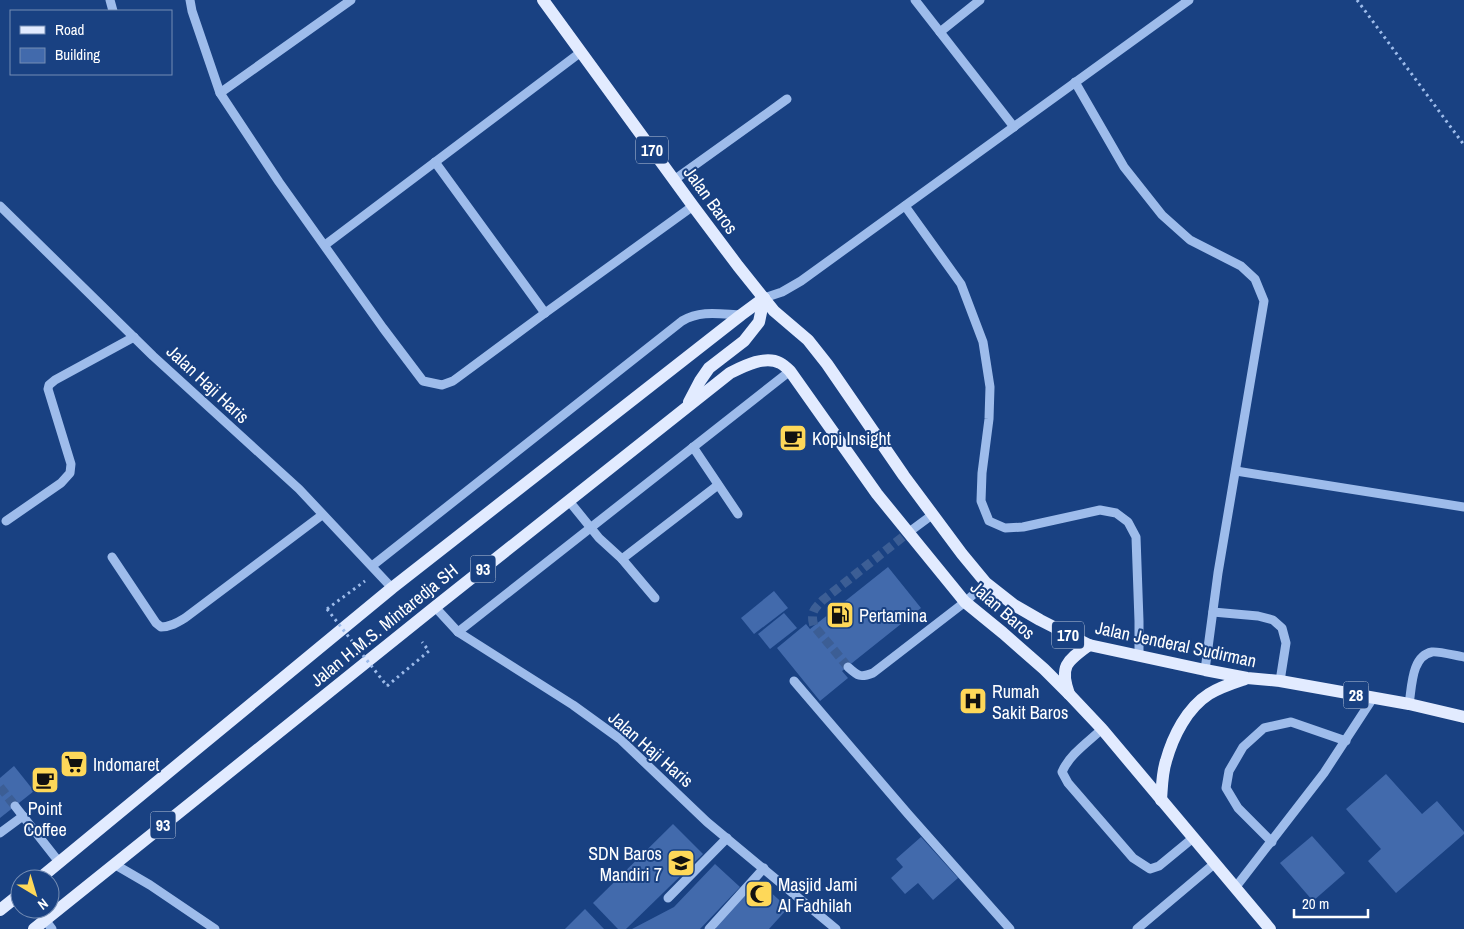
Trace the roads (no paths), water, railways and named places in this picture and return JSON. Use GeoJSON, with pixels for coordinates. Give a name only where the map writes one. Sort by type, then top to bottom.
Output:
{"type":"FeatureCollection","features":[{"type":"Feature","properties":{"kind":"main road","name":"Jalan Baros"},"geometry":{"type":"LineString","coordinates":[[543,0],[693,206],[764,298]]}},
{"type":"Feature","properties":{"kind":"main road","name":"Jalan H.M.S. Mintaredja SH"},"geometry":{"type":"LineString","coordinates":[[51,869],[392,588],[764,298]]}},
{"type":"Feature","properties":{"kind":"main road"},"geometry":{"type":"LineString","coordinates":[[686,408],[709,368],[744,341],[759,322],[764,298]]}},
{"type":"Feature","properties":{"kind":"main road","name":"Jalan Jenderal Sudirman"},"geometry":{"type":"LineString","coordinates":[[764,298],[774,310],[808,340],[827,364],[932,515],[962,554],[986,583],[1014,605],[1089,645],[1247,678],[1280,681],[1464,716]]}},
{"type":"Feature","properties":{"kind":"main road","name":"Jalan H.M.S. Mintaredja SH"},"geometry":{"type":"LineString","coordinates":[[34,929],[49,924],[114,864],[730,373],[758,361],[779,362],[790,371]]}},
{"type":"Feature","properties":{"kind":"main road","name":"Jalan Baros"},"geometry":{"type":"LineString","coordinates":[[790,371],[877,494],[964,602],[1003,632],[1069,694],[1102,730],[1270,929]]}},
{"type":"Feature","properties":{"kind":"main road"},"geometry":{"type":"LineString","coordinates":[[1069,694],[1064,681],[1066,664],[1089,645]]}},
{"type":"Feature","properties":{"kind":"main road"},"geometry":{"type":"LineString","coordinates":[[1161,800],[1165,762],[1174,739],[1186,717],[1209,694],[1247,678]]}},
{"type":"Feature","properties":{"kind":"street"},"geometry":{"type":"LineString","coordinates":[[190,0],[220,93],[279,182],[423,381],[442,385],[453,381],[693,206]]}},
{"type":"Feature","properties":{"kind":"street"},"geometry":{"type":"LineString","coordinates":[[220,93],[351,0]]}},
{"type":"Feature","properties":{"kind":"street"},"geometry":{"type":"LineString","coordinates":[[915,0],[1014,126]]}},
{"type":"Feature","properties":{"kind":"street"},"geometry":{"type":"LineString","coordinates":[[940,32],[980,0]]}},
{"type":"Feature","properties":{"kind":"street"},"geometry":{"type":"LineString","coordinates":[[764,298],[782,292],[800,281],[1189,0]]}},
{"type":"Feature","properties":{"kind":"street"},"geometry":{"type":"LineString","coordinates":[[325,245],[581,52]]}},
{"type":"Feature","properties":{"kind":"street"},"geometry":{"type":"LineString","coordinates":[[1075,82],[1124,167],[1162,215],[1190,240],[1241,266],[1255,279],[1264,301],[1218,573],[1205,670]]}},
{"type":"Feature","properties":{"kind":"street"},"geometry":{"type":"LineString","coordinates":[[674,180],[787,99]]}},
{"type":"Feature","properties":{"kind":"street"},"geometry":{"type":"LineString","coordinates":[[435,162],[545,313]]}},
{"type":"Feature","properties":{"kind":"street"},"geometry":{"type":"LineString","coordinates":[[905,206],[961,284],[983,342],[990,387],[989,419],[982,473],[981,501],[989,521],[1005,528],[1023,527],[1100,510],[1116,513],[1128,522],[1136,537],[1140,621],[1139,656]]}},
{"type":"Feature","properties":{"kind":"street","name":"Jalan Haji Haris"},"geometry":{"type":"LineString","coordinates":[[1,210],[299,490],[392,588]]}},
{"type":"Feature","properties":{"kind":"street"},"geometry":{"type":"LineString","coordinates":[[372,566],[682,320],[692,315],[704,313],[741,315]]}},
{"type":"Feature","properties":{"kind":"street"},"geometry":{"type":"LineString","coordinates":[[6,521],[61,483],[70,473],[71,464],[48,385],[134,337]]}},
{"type":"Feature","properties":{"kind":"street"},"geometry":{"type":"LineString","coordinates":[[458,632],[790,371]]}},
{"type":"Feature","properties":{"kind":"street"},"geometry":{"type":"LineString","coordinates":[[693,447],[738,514]]}},
{"type":"Feature","properties":{"kind":"street"},"geometry":{"type":"LineString","coordinates":[[1236,471],[1464,507]]}},
{"type":"Feature","properties":{"kind":"street"},"geometry":{"type":"LineString","coordinates":[[622,559],[718,485]]}},
{"type":"Feature","properties":{"kind":"street"},"geometry":{"type":"LineString","coordinates":[[569,500],[599,538],[622,559],[655,598]]}},
{"type":"Feature","properties":{"kind":"street"},"geometry":{"type":"LineString","coordinates":[[112,557],[156,623],[161,627],[168,627],[185,618],[322,515]]}},
{"type":"Feature","properties":{"kind":"street"},"geometry":{"type":"LineString","coordinates":[[909,532],[932,515]]}},
{"type":"Feature","properties":{"kind":"street"},"geometry":{"type":"LineString","coordinates":[[848,667],[858,676],[873,673],[986,583]]}},
{"type":"Feature","properties":{"kind":"street","name":"Jalan Haji Haris"},"geometry":{"type":"LineString","coordinates":[[435,607],[458,632],[573,705],[620,739],[707,822],[833,928]]}},
{"type":"Feature","properties":{"kind":"street"},"geometry":{"type":"LineString","coordinates":[[1213,612],[1258,616],[1273,620],[1282,628],[1286,643],[1280,681]]}},
{"type":"Feature","properties":{"kind":"street"},"geometry":{"type":"LineString","coordinates":[[1408,704],[1417,664],[1423,657],[1432,652],[1464,657]]}},
{"type":"Feature","properties":{"kind":"street"},"geometry":{"type":"LineString","coordinates":[[794,681],[1010,929]]}},
{"type":"Feature","properties":{"kind":"street"},"geometry":{"type":"LineString","coordinates":[[1235,888],[1324,774],[1373,698]]}},
{"type":"Feature","properties":{"kind":"street"},"geometry":{"type":"LineString","coordinates":[[1272,842],[1238,808],[1226,788],[1228,771],[1243,747],[1264,728],[1291,722],[1346,741]]}},
{"type":"Feature","properties":{"kind":"street"},"geometry":{"type":"LineString","coordinates":[[1102,730],[1064,766],[1062,772],[1068,783],[1133,858],[1150,869],[1159,866],[1193,838]]}},
{"type":"Feature","properties":{"kind":"street"},"geometry":{"type":"LineString","coordinates":[[15,806],[59,862]]}},
{"type":"Feature","properties":{"kind":"street"},"geometry":{"type":"LineString","coordinates":[[0,833],[23,816]]}},
{"type":"Feature","properties":{"kind":"street"},"geometry":{"type":"LineString","coordinates":[[668,898],[727,838]]}},
{"type":"Feature","properties":{"kind":"street"},"geometry":{"type":"LineString","coordinates":[[114,864],[150,885],[215,929]]}},
{"type":"Feature","properties":{"kind":"street"},"geometry":{"type":"LineString","coordinates":[[1137,929],[1214,864]]}},
{"type":"Feature","properties":{"kind":"street"},"geometry":{"type":"LineString","coordinates":[[709,929],[764,868]]}},
{"type":"Feature","properties":{"kind":"tunnel"},"geometry":{"type":"LineString","coordinates":[[848,667],[814,626],[812,617],[814,611],[823,600],[909,532]]}},
{"type":"Feature","properties":{"kind":"tunnel"},"geometry":{"type":"LineString","coordinates":[[0,787],[15,806]]}},
{"type":"Feature","properties":{"kind":"place","name":"Kopi Insight"},"geometry":{"type":"Point","coordinates":[793,438]}},
{"type":"Feature","properties":{"kind":"place","name":"Pertamina"},"geometry":{"type":"Point","coordinates":[840,615]}},
{"type":"Feature","properties":{"kind":"place","name":"Rumah Sakit Baros"},"geometry":{"type":"Point","coordinates":[973,701]}},
{"type":"Feature","properties":{"kind":"place","name":"Indomaret"},"geometry":{"type":"Point","coordinates":[74,764]}},
{"type":"Feature","properties":{"kind":"place","name":"Point Coffee"},"geometry":{"type":"Point","coordinates":[45,780]}},
{"type":"Feature","properties":{"kind":"place","name":"SDN Baros Mandiri 7"},"geometry":{"type":"Point","coordinates":[681,863]}},
{"type":"Feature","properties":{"kind":"place","name":"Masjid Jami Al Fadhilah"},"geometry":{"type":"Point","coordinates":[759,894]}}]}
